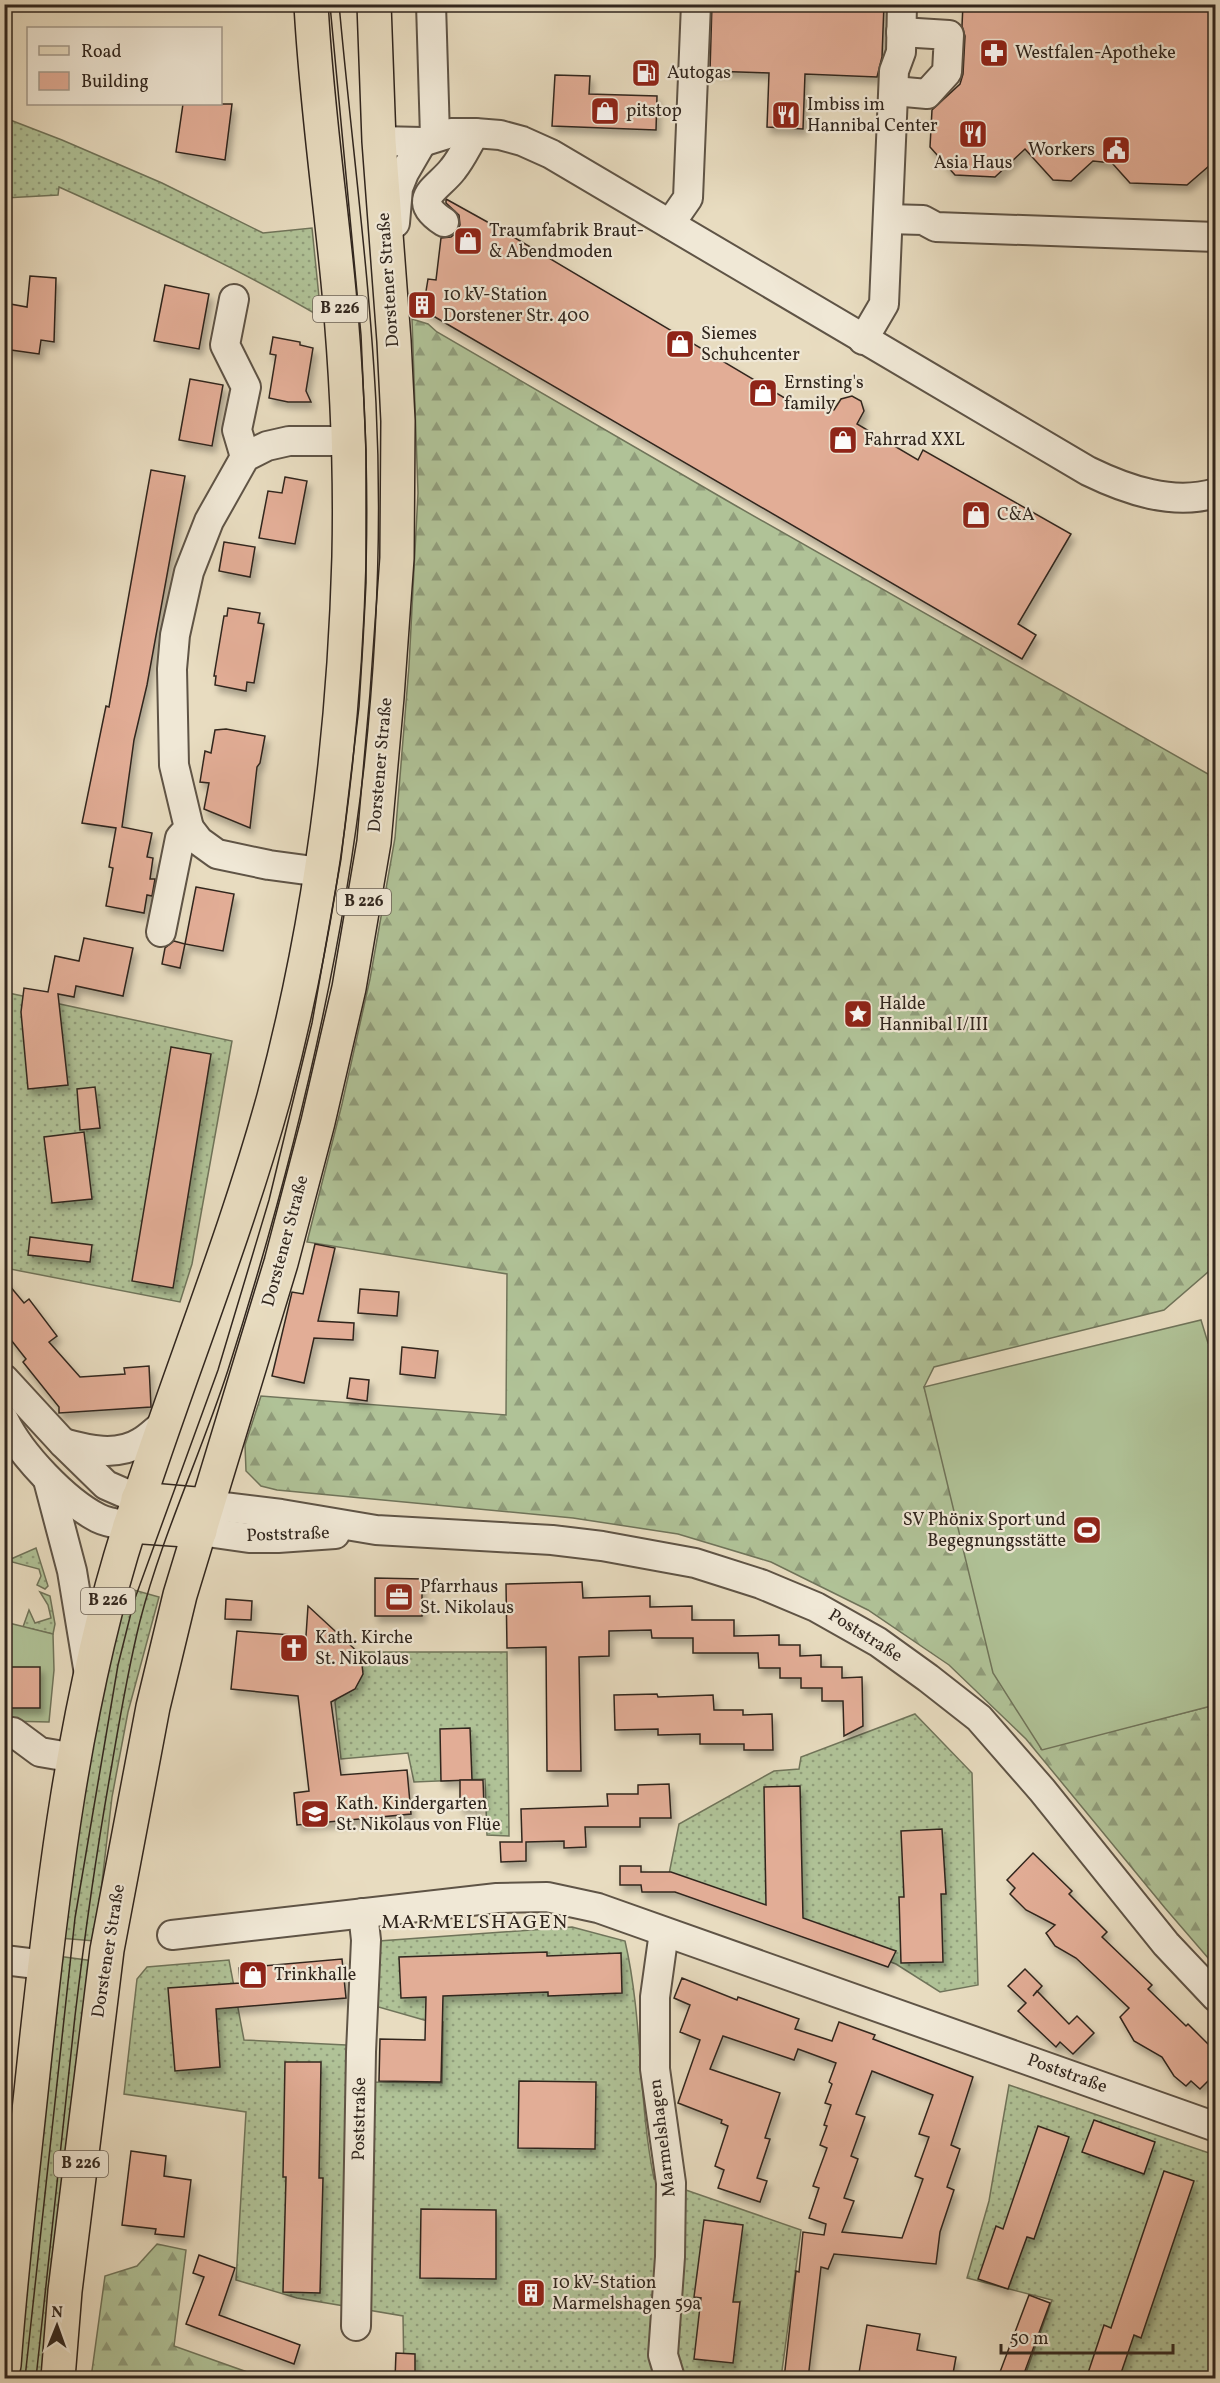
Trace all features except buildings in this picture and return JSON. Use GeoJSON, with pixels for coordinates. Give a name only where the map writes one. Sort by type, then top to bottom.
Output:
{"type":"FeatureCollection","features":[{"type":"Feature","properties":{"kind":"main road","name":"Dorstener Straße"},"geometry":{"type":"LineString","coordinates":[[58,2379],[66,2281],[107,1950],[153,1707],[180,1594],[278,1274],[318,1122],[349,988],[374,842],[397,558],[398,421],[379,141],[374,4]]}},
{"type":"Feature","properties":{"kind":"main road","name":"B 226"},"geometry":{"type":"LineString","coordinates":[[4,2365],[12,2208],[75,1758],[90,1677],[114,1575],[134,1512],[260,1147],[297,1000],[321,872],[340,703],[345,635],[349,554],[348,441],[339,294],[309,11]]}},
{"type":"Feature","properties":{"kind":"main road"},"geometry":{"type":"LineString","coordinates":[[134,1512],[203,1518]]}},
{"type":"Feature","properties":{"kind":"street"},"geometry":{"type":"LineString","coordinates":[[389,275],[398,188],[404,173],[429,139],[431,4]]}},
{"type":"Feature","properties":{"kind":"street"},"geometry":{"type":"LineString","coordinates":[[670,224],[688,198],[696,4]]}},
{"type":"Feature","properties":{"kind":"street"},"geometry":{"type":"LineString","coordinates":[[863,340],[884,304],[894,71],[901,52],[902,18],[949,35],[947,72],[927,94],[894,91]]}},
{"type":"Feature","properties":{"kind":"street"},"geometry":{"type":"LineString","coordinates":[[379,141],[429,139],[451,133],[475,133],[511,138],[550,154],[1054,452],[1113,483],[1167,497],[1215,494]]}},
{"type":"Feature","properties":{"kind":"street"},"geometry":{"type":"LineString","coordinates":[[444,222],[432,214],[427,204],[430,190],[453,170],[475,133]]}},
{"type":"Feature","properties":{"kind":"street"},"geometry":{"type":"LineString","coordinates":[[888,219],[923,220],[936,227],[1215,237]]}},
{"type":"Feature","properties":{"kind":"street"},"geometry":{"type":"LineString","coordinates":[[234,300],[225,345],[246,387],[237,430],[245,457]]}},
{"type":"Feature","properties":{"kind":"street"},"geometry":{"type":"LineString","coordinates":[[321,872],[269,865],[217,854],[199,841],[189,828],[174,765],[171,703],[175,634],[193,562],[209,521],[245,457],[267,446],[289,441],[348,441]]}},
{"type":"Feature","properties":{"kind":"street"},"geometry":{"type":"LineString","coordinates":[[161,932],[180,838],[189,828]]}},
{"type":"Feature","properties":{"kind":"street"},"geometry":{"type":"LineString","coordinates":[[4,1379],[63,1443],[134,1512],[114,1524],[97,1517],[48,1480],[9,1430],[4,1420]]}},
{"type":"Feature","properties":{"kind":"street"},"geometry":{"type":"LineString","coordinates":[[63,1443],[101,1452],[115,1451],[139,1444],[163,1425]]}},
{"type":"Feature","properties":{"kind":"street"},"geometry":{"type":"LineString","coordinates":[[48,1480],[72,1571],[90,1677]]}},
{"type":"Feature","properties":{"kind":"street","name":"Poststraße"},"geometry":{"type":"LineString","coordinates":[[203,1518],[249,1538],[278,1538],[376,1530],[552,1540],[602,1546],[695,1563],[761,1584],[816,1607],[878,1642],[979,1718],[1042,1790],[1166,1944],[1215,1997]]}},
{"type":"Feature","properties":{"kind":"street"},"geometry":{"type":"LineString","coordinates":[[13,1732],[40,1752],[75,1758]]}},
{"type":"Feature","properties":{"kind":"street","name":"Poststraße"},"geometry":{"type":"LineString","coordinates":[[172,1935],[497,1898],[547,1897],[598,1908],[1215,2127]]}},
{"type":"Feature","properties":{"kind":"street","name":"Poststraße"},"geometry":{"type":"LineString","coordinates":[[356,2326],[361,2052],[366,1940],[363,1913]]}},
{"type":"Feature","properties":{"kind":"street","name":"Marmelshagen"},"geometry":{"type":"LineString","coordinates":[[664,1932],[655,1997],[655,2069],[671,2182],[670,2257],[663,2355],[670,2379]]}},
{"type":"Feature","properties":{"kind":"street"},"geometry":{"type":"LineString","coordinates":[[4,1960],[45,1965]]}},
{"type":"Feature","properties":{"kind":"green space"},"geometry":{"type":"Polygon","coordinates":[[[5,118],[162,183],[263,233],[312,228],[321,317],[224,264],[59,187],[58,195],[5,198],[5,118]]]}},
{"type":"Feature","properties":{"kind":"green space"},"geometry":{"type":"Polygon","coordinates":[[[412,319],[428,324],[437,332],[738,507],[1215,778],[1215,1266],[1164,1310],[934,1367],[924,1387],[1041,1749],[1215,1705],[1215,1966],[1026,1739],[949,1665],[868,1610],[771,1562],[678,1534],[573,1518],[277,1490],[261,1486],[246,1471],[245,1445],[261,1396],[506,1415],[507,1274],[307,1242],[342,1104],[370,979],[395,838],[409,666],[418,493],[412,319]]]}},
{"type":"Feature","properties":{"kind":"green space"},"geometry":{"type":"Polygon","coordinates":[[[4,992],[232,1041],[192,1264],[180,1302],[5,1268],[4,992]]]}},
{"type":"Feature","properties":{"kind":"green space","name":"SV Phönix Sport und Begegnungsstätte"},"geometry":{"type":"Polygon","coordinates":[[[1201,1320],[1208,1343],[1216,1342],[1215,1705],[1042,1750],[993,1673],[924,1387],[1201,1320]]]}},
{"type":"Feature","properties":{"kind":"green space"},"geometry":{"type":"Polygon","coordinates":[[[36,1548],[48,1586],[45,1589],[37,1585],[41,1576],[39,1569],[12,1562],[11,1559],[36,1548]]]}},
{"type":"Feature","properties":{"kind":"green space"},"geometry":{"type":"Polygon","coordinates":[[[123,1587],[159,1597],[128,1712],[112,1797],[95,1941],[59,1938],[69,1868],[123,1587]]]}},
{"type":"Feature","properties":{"kind":"green space"},"geometry":{"type":"Polygon","coordinates":[[[40,1592],[50,1596],[55,1624],[53,1634],[23,1627],[29,1610],[35,1623],[51,1618],[48,1605],[40,1592]]]}},
{"type":"Feature","properties":{"kind":"green space"},"geometry":{"type":"Polygon","coordinates":[[[5,1622],[53,1634],[54,1670],[49,1722],[5,1721],[5,1622]]]}},
{"type":"Feature","properties":{"kind":"green space"},"geometry":{"type":"Polygon","coordinates":[[[361,1652],[507,1652],[509,1836],[487,1835],[485,1779],[414,1782],[408,1753],[341,1759],[335,1702],[361,1652]]]}},
{"type":"Feature","properties":{"kind":"green space"},"geometry":{"type":"Polygon","coordinates":[[[915,1714],[972,1773],[978,1985],[940,1992],[896,1964],[668,1879],[679,1824],[774,1771],[799,1769],[801,1757],[915,1714]]]}},
{"type":"Feature","properties":{"kind":"green space"},"geometry":{"type":"Polygon","coordinates":[[[572,1927],[625,1941],[635,2000],[645,2119],[654,2179],[801,2230],[781,2378],[404,2378],[403,2316],[297,2298],[236,2280],[246,2112],[124,2094],[137,1979],[147,1967],[229,1960],[244,2040],[346,2045],[372,2082],[442,2083],[443,2022],[424,2020],[375,2006],[379,1941],[572,1927]]]}},
{"type":"Feature","properties":{"kind":"green space"},"geometry":{"type":"Polygon","coordinates":[[[57,1956],[94,1961],[46,2378],[16,2378],[57,1956]]]}},
{"type":"Feature","properties":{"kind":"green space"},"geometry":{"type":"Polygon","coordinates":[[[1009,2085],[1215,2155],[1215,2378],[1024,2378],[1052,2300],[967,2278],[989,2201],[1009,2085]]]}},
{"type":"Feature","properties":{"kind":"green space"},"geometry":{"type":"Polygon","coordinates":[[[157,2244],[186,2250],[174,2346],[264,2378],[91,2378],[105,2276],[137,2266],[157,2244]]]}},
{"type":"Feature","properties":{"kind":"tram line"},"geometry":{"type":"LineString","coordinates":[[36,2378],[83,1953],[101,1827],[128,1675],[149,1589],[228,1370],[292,1147],[327,996],[354,844],[364,767],[377,585],[378,448],[369,303],[339,4]]}},
{"type":"Feature","properties":{"kind":"tram line"},"geometry":{"type":"LineString","coordinates":[[25,2378],[75,1918],[118,1665],[134,1601],[218,1370],[269,1200],[312,1023],[341,859],[359,707],[363,642],[366,583],[366,450],[361,335],[330,5]]}},
{"type":"Feature","properties":{"kind":"place","name":"Westfalen-Apotheke"},"geometry":{"type":"Point","coordinates":[994,53]}},
{"type":"Feature","properties":{"kind":"place","name":"Autogas"},"geometry":{"type":"Point","coordinates":[646,73]}},
{"type":"Feature","properties":{"kind":"place","name":"pitstop"},"geometry":{"type":"Point","coordinates":[605,111]}},
{"type":"Feature","properties":{"kind":"place","name":"Imbiss im Hannibal Center"},"geometry":{"type":"Point","coordinates":[786,115]}},
{"type":"Feature","properties":{"kind":"place","name":"Asia Haus"},"geometry":{"type":"Point","coordinates":[973,134]}},
{"type":"Feature","properties":{"kind":"place","name":"Workers"},"geometry":{"type":"Point","coordinates":[1116,150]}},
{"type":"Feature","properties":{"kind":"place","name":"Traumfabrik Braut- & Abendmoden"},"geometry":{"type":"Point","coordinates":[468,241]}},
{"type":"Feature","properties":{"kind":"place","name":"10 kV-Station Dorstener Str. 400"},"geometry":{"type":"Point","coordinates":[422,305]}},
{"type":"Feature","properties":{"kind":"place","name":"Siemes Schuhcenter"},"geometry":{"type":"Point","coordinates":[680,344]}},
{"type":"Feature","properties":{"kind":"place","name":"Ernsting's family"},"geometry":{"type":"Point","coordinates":[763,393]}},
{"type":"Feature","properties":{"kind":"place","name":"Fahrrad XXL"},"geometry":{"type":"Point","coordinates":[843,440]}},
{"type":"Feature","properties":{"kind":"place","name":"C&A"},"geometry":{"type":"Point","coordinates":[976,515]}},
{"type":"Feature","properties":{"kind":"place","name":"Halde Hannibal I/III"},"geometry":{"type":"Point","coordinates":[858,1014]}},
{"type":"Feature","properties":{"kind":"place","name":"SV Phönix Sport und Begegnungsstätte"},"geometry":{"type":"Point","coordinates":[1087,1530]}},
{"type":"Feature","properties":{"kind":"place","name":"Pfarrhaus St. Nikolaus"},"geometry":{"type":"Point","coordinates":[399,1597]}},
{"type":"Feature","properties":{"kind":"place","name":"Kath. Kirche St. Nikolaus"},"geometry":{"type":"Point","coordinates":[294,1648]}},
{"type":"Feature","properties":{"kind":"place","name":"Kath. Kindergarten St. Nikolaus von Flüe"},"geometry":{"type":"Point","coordinates":[315,1814]}},
{"type":"Feature","properties":{"kind":"place","name":"Trinkhalle"},"geometry":{"type":"Point","coordinates":[253,1975]}},
{"type":"Feature","properties":{"kind":"place","name":"10 kV-Station Marmelshagen 59a"},"geometry":{"type":"Point","coordinates":[531,2293]}},
{"type":"Feature","properties":{"kind":"district","name":"MARMELSHAGEN"},"geometry":{"type":"Point","coordinates":[475,1923]}}]}
